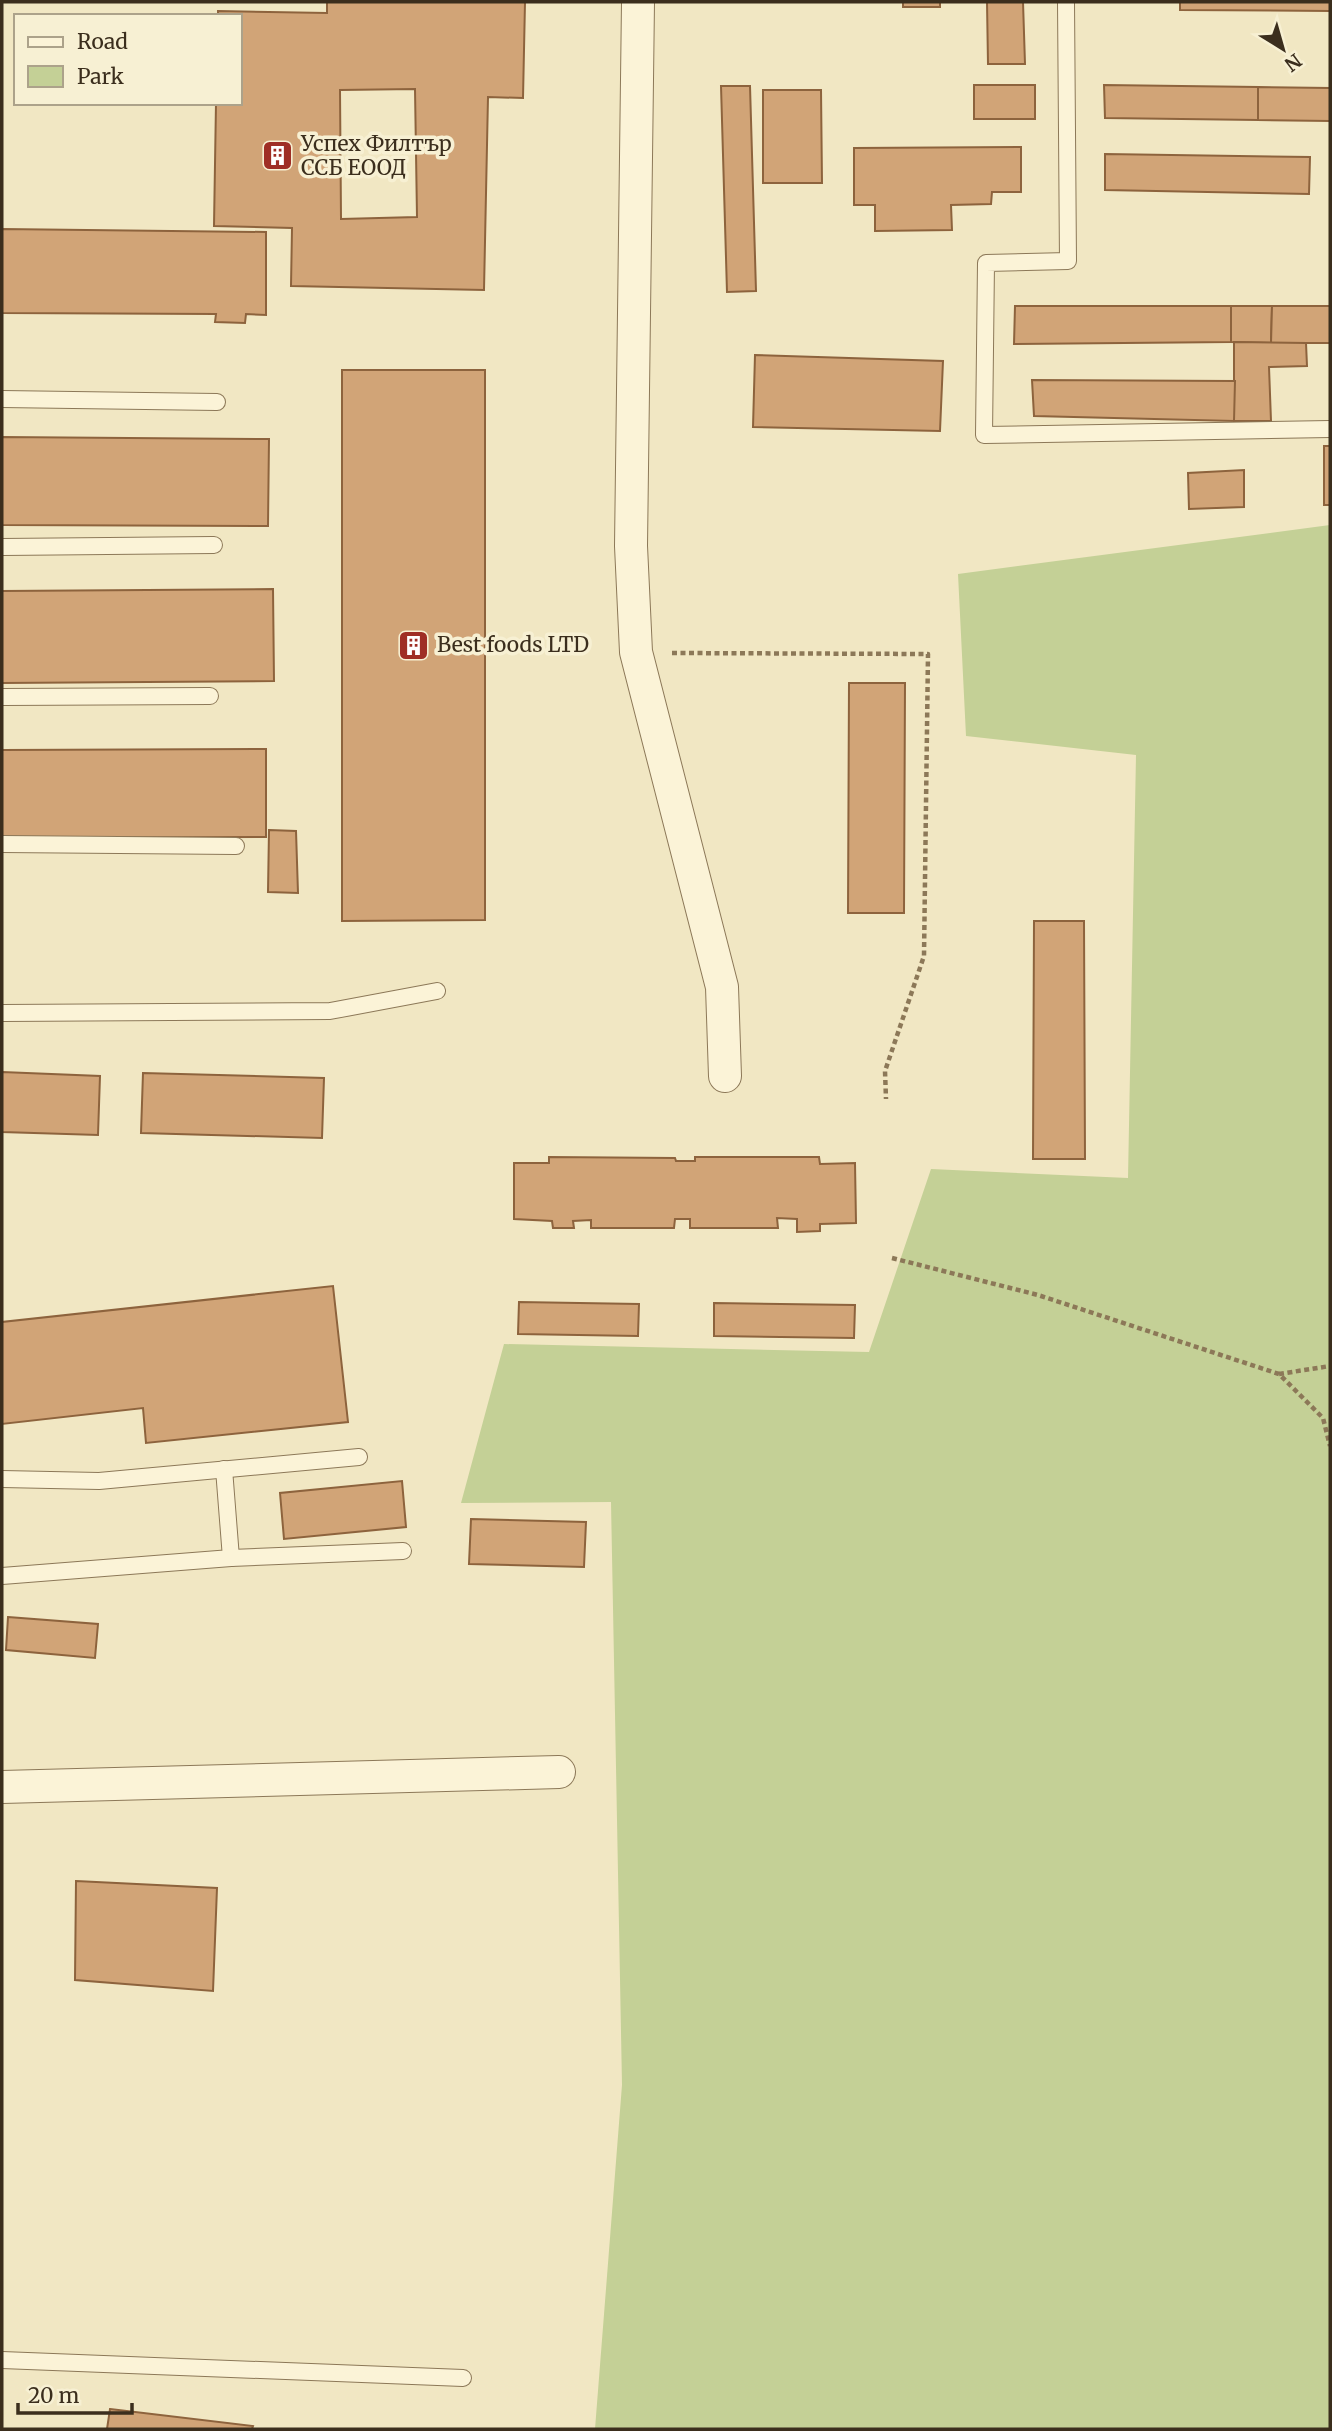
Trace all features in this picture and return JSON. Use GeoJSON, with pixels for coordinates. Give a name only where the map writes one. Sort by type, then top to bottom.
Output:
{"type":"FeatureCollection","features":[{"type":"Feature","properties":{"kind":"street"},"geometry":{"type":"LineString","coordinates":[[638,2],[631,547],[636,652],[722,987],[725,1076]]}},
{"type":"Feature","properties":{"kind":"street"},"geometry":{"type":"LineString","coordinates":[[2,1787],[559,1772]]}},
{"type":"Feature","properties":{"kind":"lane"},"geometry":{"type":"LineString","coordinates":[[1066,2],[1068,261],[986,264],[984,435],[1330,429]]}},
{"type":"Feature","properties":{"kind":"lane"},"geometry":{"type":"LineString","coordinates":[[2,399],[217,402]]}},
{"type":"Feature","properties":{"kind":"lane"},"geometry":{"type":"LineString","coordinates":[[2,547],[214,545]]}},
{"type":"Feature","properties":{"kind":"lane"},"geometry":{"type":"LineString","coordinates":[[2,697],[210,696]]}},
{"type":"Feature","properties":{"kind":"lane"},"geometry":{"type":"LineString","coordinates":[[2,844],[236,846]]}},
{"type":"Feature","properties":{"kind":"lane"},"geometry":{"type":"LineString","coordinates":[[2,1013],[330,1011],[437,991]]}},
{"type":"Feature","properties":{"kind":"lane"},"geometry":{"type":"LineString","coordinates":[[2,1479],[99,1481],[359,1457]]}},
{"type":"Feature","properties":{"kind":"lane"},"geometry":{"type":"LineString","coordinates":[[224,1469],[232,1558]]}},
{"type":"Feature","properties":{"kind":"lane"},"geometry":{"type":"LineString","coordinates":[[2,1576],[232,1558],[402,1551]]}},
{"type":"Feature","properties":{"kind":"lane"},"geometry":{"type":"LineString","coordinates":[[2,2360],[463,2378]]}},
{"type":"Feature","properties":{"kind":"path"},"geometry":{"type":"LineString","coordinates":[[636,652],[928,654],[924,956],[885,1071],[886,1098]]}},
{"type":"Feature","properties":{"kind":"path"},"geometry":{"type":"LineString","coordinates":[[892,1258],[1038,1295],[1279,1374],[1323,1418],[1330,1447]]}},
{"type":"Feature","properties":{"kind":"path"},"geometry":{"type":"LineString","coordinates":[[1279,1374],[1330,1366]]}},
{"type":"Feature","properties":{"kind":"green space"},"geometry":{"type":"Polygon","coordinates":[[[1330,525],[1330,2429],[595,2429],[622,2085],[611,1502],[461,1503],[504,1344],[869,1352],[931,1169],[1128,1178],[1136,755],[966,736],[958,574],[1330,525]]]}},
{"type":"Feature","properties":{"kind":"building","name":"Успех Филтър ССБ ЕООД"},"geometry":{"type":"Polygon","coordinates":[[[327,2],[525,2],[523,98],[488,97],[484,290],[291,286],[292,228],[214,226],[216,105],[242,105],[242,14],[218,14],[218,11],[327,13],[327,2]],[[415,89],[340,90],[341,219],[417,217],[415,89]]]}},
{"type":"Feature","properties":{"kind":"building"},"geometry":{"type":"Polygon","coordinates":[[[903,2],[940,2],[940,7],[903,7],[903,2]]]}},
{"type":"Feature","properties":{"kind":"building"},"geometry":{"type":"Polygon","coordinates":[[[987,2],[1023,2],[1025,64],[988,64],[987,2]]]}},
{"type":"Feature","properties":{"kind":"building"},"geometry":{"type":"Polygon","coordinates":[[[1180,2],[1330,2],[1330,11],[1180,10],[1180,2]]]}},
{"type":"Feature","properties":{"kind":"building"},"geometry":{"type":"Polygon","coordinates":[[[974,85],[1035,85],[1035,119],[974,119],[974,85]]]}},
{"type":"Feature","properties":{"kind":"building"},"geometry":{"type":"Polygon","coordinates":[[[1104,85],[1258,87],[1258,120],[1105,118],[1104,85]]]}},
{"type":"Feature","properties":{"kind":"building"},"geometry":{"type":"Polygon","coordinates":[[[721,86],[750,86],[756,291],[727,292],[721,86]]]}},
{"type":"Feature","properties":{"kind":"building"},"geometry":{"type":"Polygon","coordinates":[[[1258,87],[1330,88],[1330,121],[1258,120],[1258,87]]]}},
{"type":"Feature","properties":{"kind":"building"},"geometry":{"type":"Polygon","coordinates":[[[763,90],[821,90],[822,183],[763,183],[763,90]]]}},
{"type":"Feature","properties":{"kind":"building"},"geometry":{"type":"Polygon","coordinates":[[[1021,147],[1021,192],[992,192],[991,204],[951,205],[952,230],[875,231],[875,205],[854,205],[854,148],[1021,147]]]}},
{"type":"Feature","properties":{"kind":"building"},"geometry":{"type":"Polygon","coordinates":[[[1105,154],[1310,157],[1309,194],[1105,190],[1105,154]]]}},
{"type":"Feature","properties":{"kind":"building"},"geometry":{"type":"Polygon","coordinates":[[[2,229],[266,232],[266,315],[246,314],[245,323],[215,322],[216,314],[2,313],[2,229]]]}},
{"type":"Feature","properties":{"kind":"building"},"geometry":{"type":"Polygon","coordinates":[[[1015,306],[1231,306],[1231,342],[1014,344],[1015,306]]]}},
{"type":"Feature","properties":{"kind":"building"},"geometry":{"type":"Polygon","coordinates":[[[1231,306],[1272,306],[1271,343],[1231,342],[1231,306]]]}},
{"type":"Feature","properties":{"kind":"building"},"geometry":{"type":"Polygon","coordinates":[[[1272,306],[1330,306],[1330,343],[1271,343],[1272,306]]]}},
{"type":"Feature","properties":{"kind":"building"},"geometry":{"type":"Polygon","coordinates":[[[1234,342],[1306,343],[1307,366],[1269,367],[1271,421],[1234,421],[1234,342]]]}},
{"type":"Feature","properties":{"kind":"building"},"geometry":{"type":"Polygon","coordinates":[[[755,355],[943,361],[940,431],[753,427],[755,355]]]}},
{"type":"Feature","properties":{"kind":"building","name":"Best foods LTD"},"geometry":{"type":"Polygon","coordinates":[[[342,370],[485,370],[485,920],[342,921],[342,370]]]}},
{"type":"Feature","properties":{"kind":"building"},"geometry":{"type":"Polygon","coordinates":[[[1032,380],[1235,381],[1234,421],[1034,416],[1032,380]]]}},
{"type":"Feature","properties":{"kind":"building"},"geometry":{"type":"Polygon","coordinates":[[[2,437],[269,439],[268,526],[2,525],[2,437]]]}},
{"type":"Feature","properties":{"kind":"building"},"geometry":{"type":"Polygon","coordinates":[[[1324,446],[1330,446],[1330,505],[1324,505],[1324,446]]]}},
{"type":"Feature","properties":{"kind":"building"},"geometry":{"type":"Polygon","coordinates":[[[1244,470],[1244,507],[1189,509],[1188,473],[1244,470]]]}},
{"type":"Feature","properties":{"kind":"building"},"geometry":{"type":"Polygon","coordinates":[[[273,589],[274,681],[2,683],[2,591],[273,589]]]}},
{"type":"Feature","properties":{"kind":"building"},"geometry":{"type":"Polygon","coordinates":[[[849,683],[905,683],[904,913],[848,913],[849,683]]]}},
{"type":"Feature","properties":{"kind":"building"},"geometry":{"type":"Polygon","coordinates":[[[266,749],[266,837],[2,838],[2,750],[266,749]]]}},
{"type":"Feature","properties":{"kind":"building"},"geometry":{"type":"Polygon","coordinates":[[[269,830],[296,831],[298,893],[268,892],[269,830]]]}},
{"type":"Feature","properties":{"kind":"building"},"geometry":{"type":"Polygon","coordinates":[[[1034,921],[1084,921],[1085,1159],[1033,1159],[1034,921]]]}},
{"type":"Feature","properties":{"kind":"building"},"geometry":{"type":"Polygon","coordinates":[[[2,1072],[100,1076],[98,1135],[2,1132],[2,1072]]]}},
{"type":"Feature","properties":{"kind":"building"},"geometry":{"type":"Polygon","coordinates":[[[143,1073],[324,1078],[322,1138],[141,1133],[143,1073]]]}},
{"type":"Feature","properties":{"kind":"building"},"geometry":{"type":"Polygon","coordinates":[[[549,1157],[675,1158],[676,1161],[695,1161],[695,1157],[819,1157],[820,1164],[855,1163],[856,1223],[820,1224],[820,1231],[797,1232],[797,1219],[777,1218],[778,1228],[690,1228],[690,1219],[675,1219],[674,1228],[591,1228],[591,1220],[573,1221],[574,1228],[553,1228],[552,1221],[514,1219],[514,1163],[549,1163],[549,1157]]]}},
{"type":"Feature","properties":{"kind":"building"},"geometry":{"type":"Polygon","coordinates":[[[333,1286],[348,1422],[146,1443],[143,1408],[2,1424],[2,1322],[333,1286]]]}},
{"type":"Feature","properties":{"kind":"building"},"geometry":{"type":"Polygon","coordinates":[[[519,1302],[639,1304],[638,1336],[518,1334],[519,1302]]]}},
{"type":"Feature","properties":{"kind":"building"},"geometry":{"type":"Polygon","coordinates":[[[714,1303],[855,1305],[854,1338],[714,1336],[714,1303]]]}},
{"type":"Feature","properties":{"kind":"building"},"geometry":{"type":"Polygon","coordinates":[[[402,1481],[406,1527],[284,1539],[280,1493],[402,1481]]]}},
{"type":"Feature","properties":{"kind":"building"},"geometry":{"type":"Polygon","coordinates":[[[471,1519],[586,1522],[584,1567],[469,1564],[471,1519]]]}},
{"type":"Feature","properties":{"kind":"building"},"geometry":{"type":"Polygon","coordinates":[[[8,1617],[98,1624],[95,1658],[6,1650],[8,1617]]]}},
{"type":"Feature","properties":{"kind":"building"},"geometry":{"type":"Polygon","coordinates":[[[76,1881],[217,1888],[213,1991],[75,1980],[76,1881]]]}},
{"type":"Feature","properties":{"kind":"building"},"geometry":{"type":"Polygon","coordinates":[[[110,2409],[253,2426],[252,2429],[107,2429],[110,2409]]]}},
{"type":"Feature","properties":{"kind":"place","name":"Успех Филтър ССБ ЕООД"},"geometry":{"type":"Point","coordinates":[278,156]}},
{"type":"Feature","properties":{"kind":"place","name":"Best foods LTD"},"geometry":{"type":"Point","coordinates":[414,645]}}]}
